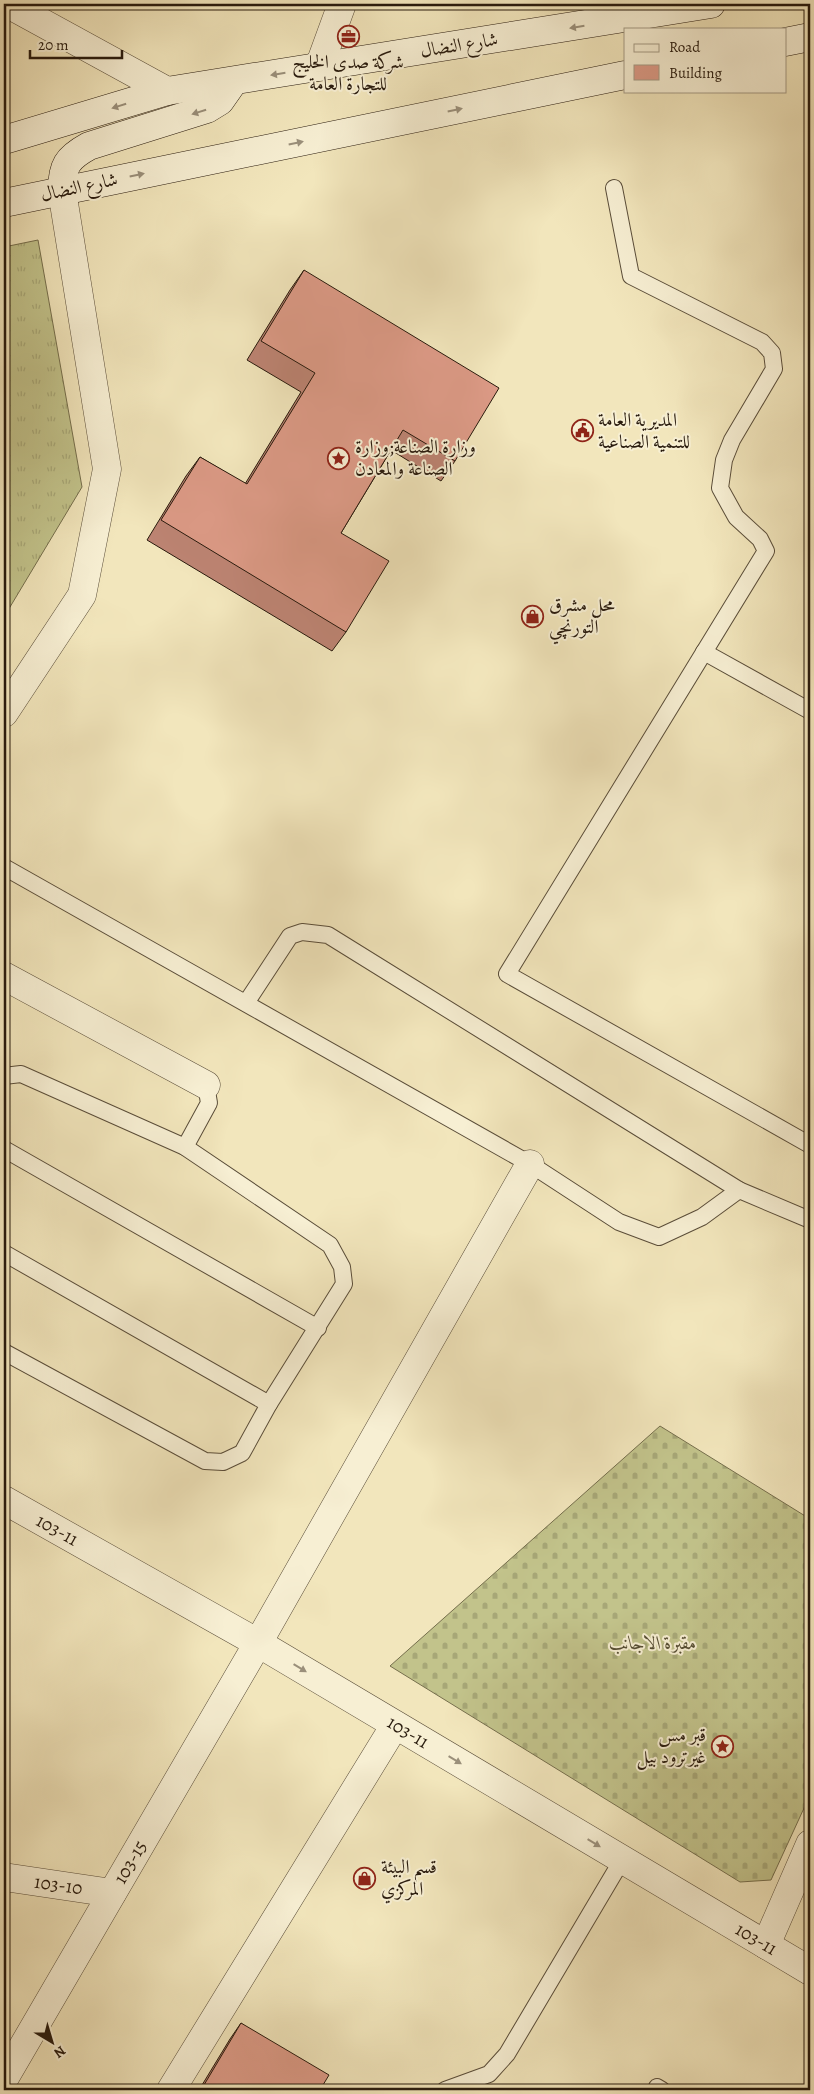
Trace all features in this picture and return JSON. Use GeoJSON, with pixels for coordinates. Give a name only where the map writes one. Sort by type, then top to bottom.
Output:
{"type":"FeatureCollection","features":[{"type":"Feature","properties":{"kind":"street"},"geometry":{"type":"LineString","coordinates":[[319,67],[342,4]]}},
{"type":"Feature","properties":{"kind":"street","name":"شارع النضال"},"geometry":{"type":"LineString","coordinates":[[4,140],[167,92],[319,67],[611,13],[711,4]]}},
{"type":"Feature","properties":{"kind":"street"},"geometry":{"type":"LineString","coordinates":[[15,6],[167,92]]}},
{"type":"Feature","properties":{"kind":"street","name":"شارع النضال"},"geometry":{"type":"LineString","coordinates":[[4,203],[624,75]]}},
{"type":"Feature","properties":{"kind":"street"},"geometry":{"type":"LineString","coordinates":[[4,714],[82,595],[107,469],[62,191],[62,173],[68,161],[89,146],[207,109],[220,102],[234,81]]}},
{"type":"Feature","properties":{"kind":"street"},"geometry":{"type":"LineString","coordinates":[[4,976],[206,1085]]}},
{"type":"Feature","properties":{"kind":"street","name":"103-15"},"geometry":{"type":"LineString","coordinates":[[4,2080],[258,1644],[530,1164]]}},
{"type":"Feature","properties":{"kind":"street","name":"103-11"},"geometry":{"type":"LineString","coordinates":[[4,1500],[258,1644],[810,1971]]}},
{"type":"Feature","properties":{"kind":"street"},"geometry":{"type":"LineString","coordinates":[[171,2090],[395,1725]]}},
{"type":"Feature","properties":{"kind":"street"},"geometry":{"type":"LineString","coordinates":[[766,1945],[810,1844]]}},
{"type":"Feature","properties":{"kind":"street","name":"103-10"},"geometry":{"type":"LineString","coordinates":[[4,1876],[112,1893]]}},
{"type":"Feature","properties":{"kind":"lane"},"geometry":{"type":"LineString","coordinates":[[614,188],[631,276],[762,342],[772,353],[774,369],[732,440],[724,460],[720,482],[720,488],[736,517],[760,539],[766,551],[507,974],[810,1145]]}},
{"type":"Feature","properties":{"kind":"lane"},"geometry":{"type":"LineString","coordinates":[[704,652],[810,711]]}},
{"type":"Feature","properties":{"kind":"lane"},"geometry":{"type":"LineString","coordinates":[[4,866],[530,1164],[619,1222],[659,1237],[702,1217],[739,1190]]}},
{"type":"Feature","properties":{"kind":"lane"},"geometry":{"type":"LineString","coordinates":[[246,1003],[290,936],[302,932],[328,935],[739,1190],[810,1220]]}},
{"type":"Feature","properties":{"kind":"lane"},"geometry":{"type":"LineString","coordinates":[[4,1076],[21,1074],[185,1147],[330,1246],[342,1267],[344,1284],[269,1404],[242,1453],[224,1462],[205,1461],[4,1352]]}},
{"type":"Feature","properties":{"kind":"lane"},"geometry":{"type":"LineString","coordinates":[[185,1147],[209,1103],[206,1085]]}},
{"type":"Feature","properties":{"kind":"lane"},"geometry":{"type":"LineString","coordinates":[[4,1149],[318,1328]]}},
{"type":"Feature","properties":{"kind":"lane"},"geometry":{"type":"LineString","coordinates":[[4,1253],[269,1404]]}},
{"type":"Feature","properties":{"kind":"lane"},"geometry":{"type":"LineString","coordinates":[[445,2090],[489,2074],[507,2054],[622,1860]]}},
{"type":"Feature","properties":{"kind":"green space"},"geometry":{"type":"Polygon","coordinates":[[[38,240],[82,487],[4,617],[4,247],[38,240]]]}},
{"type":"Feature","properties":{"kind":"green space","name":"مقبرة الاجانب"},"geometry":{"type":"Polygon","coordinates":[[[660,1426],[810,1519],[810,1795],[771,1880],[740,1882],[390,1666],[660,1426]]]}},
{"type":"Feature","properties":{"kind":"building"},"geometry":{"type":"Polygon","coordinates":[[[304,270],[499,388],[455,461],[403,430],[341,533],[389,561],[346,632],[161,520],[200,457],[247,484],[315,373],[261,341],[304,270]]]}},
{"type":"Feature","properties":{"kind":"building"},"geometry":{"type":"Polygon","coordinates":[[[241,2023],[329,2075],[320,2090],[201,2090],[241,2023]]]}},
{"type":"Feature","properties":{"kind":"place","name":"شركة صدى الخليج للتجارة العامة"},"geometry":{"type":"Point","coordinates":[348,36]}},
{"type":"Feature","properties":{"kind":"place","name":"المديرية العامة للتنمية الصناعية"},"geometry":{"type":"Point","coordinates":[582,431]}},
{"type":"Feature","properties":{"kind":"place","name":"وزارة الصناعة;وزارة الصناعة والمعادن"},"geometry":{"type":"Point","coordinates":[339,458]}},
{"type":"Feature","properties":{"kind":"place","name":"محل مشرق التورنچي"},"geometry":{"type":"Point","coordinates":[533,616]}},
{"type":"Feature","properties":{"kind":"place","name":"قبر مس غيرترود بيل"},"geometry":{"type":"Point","coordinates":[722,1746]}},
{"type":"Feature","properties":{"kind":"place","name":"قسم البيئة المركزي"},"geometry":{"type":"Point","coordinates":[365,1878]}}]}
